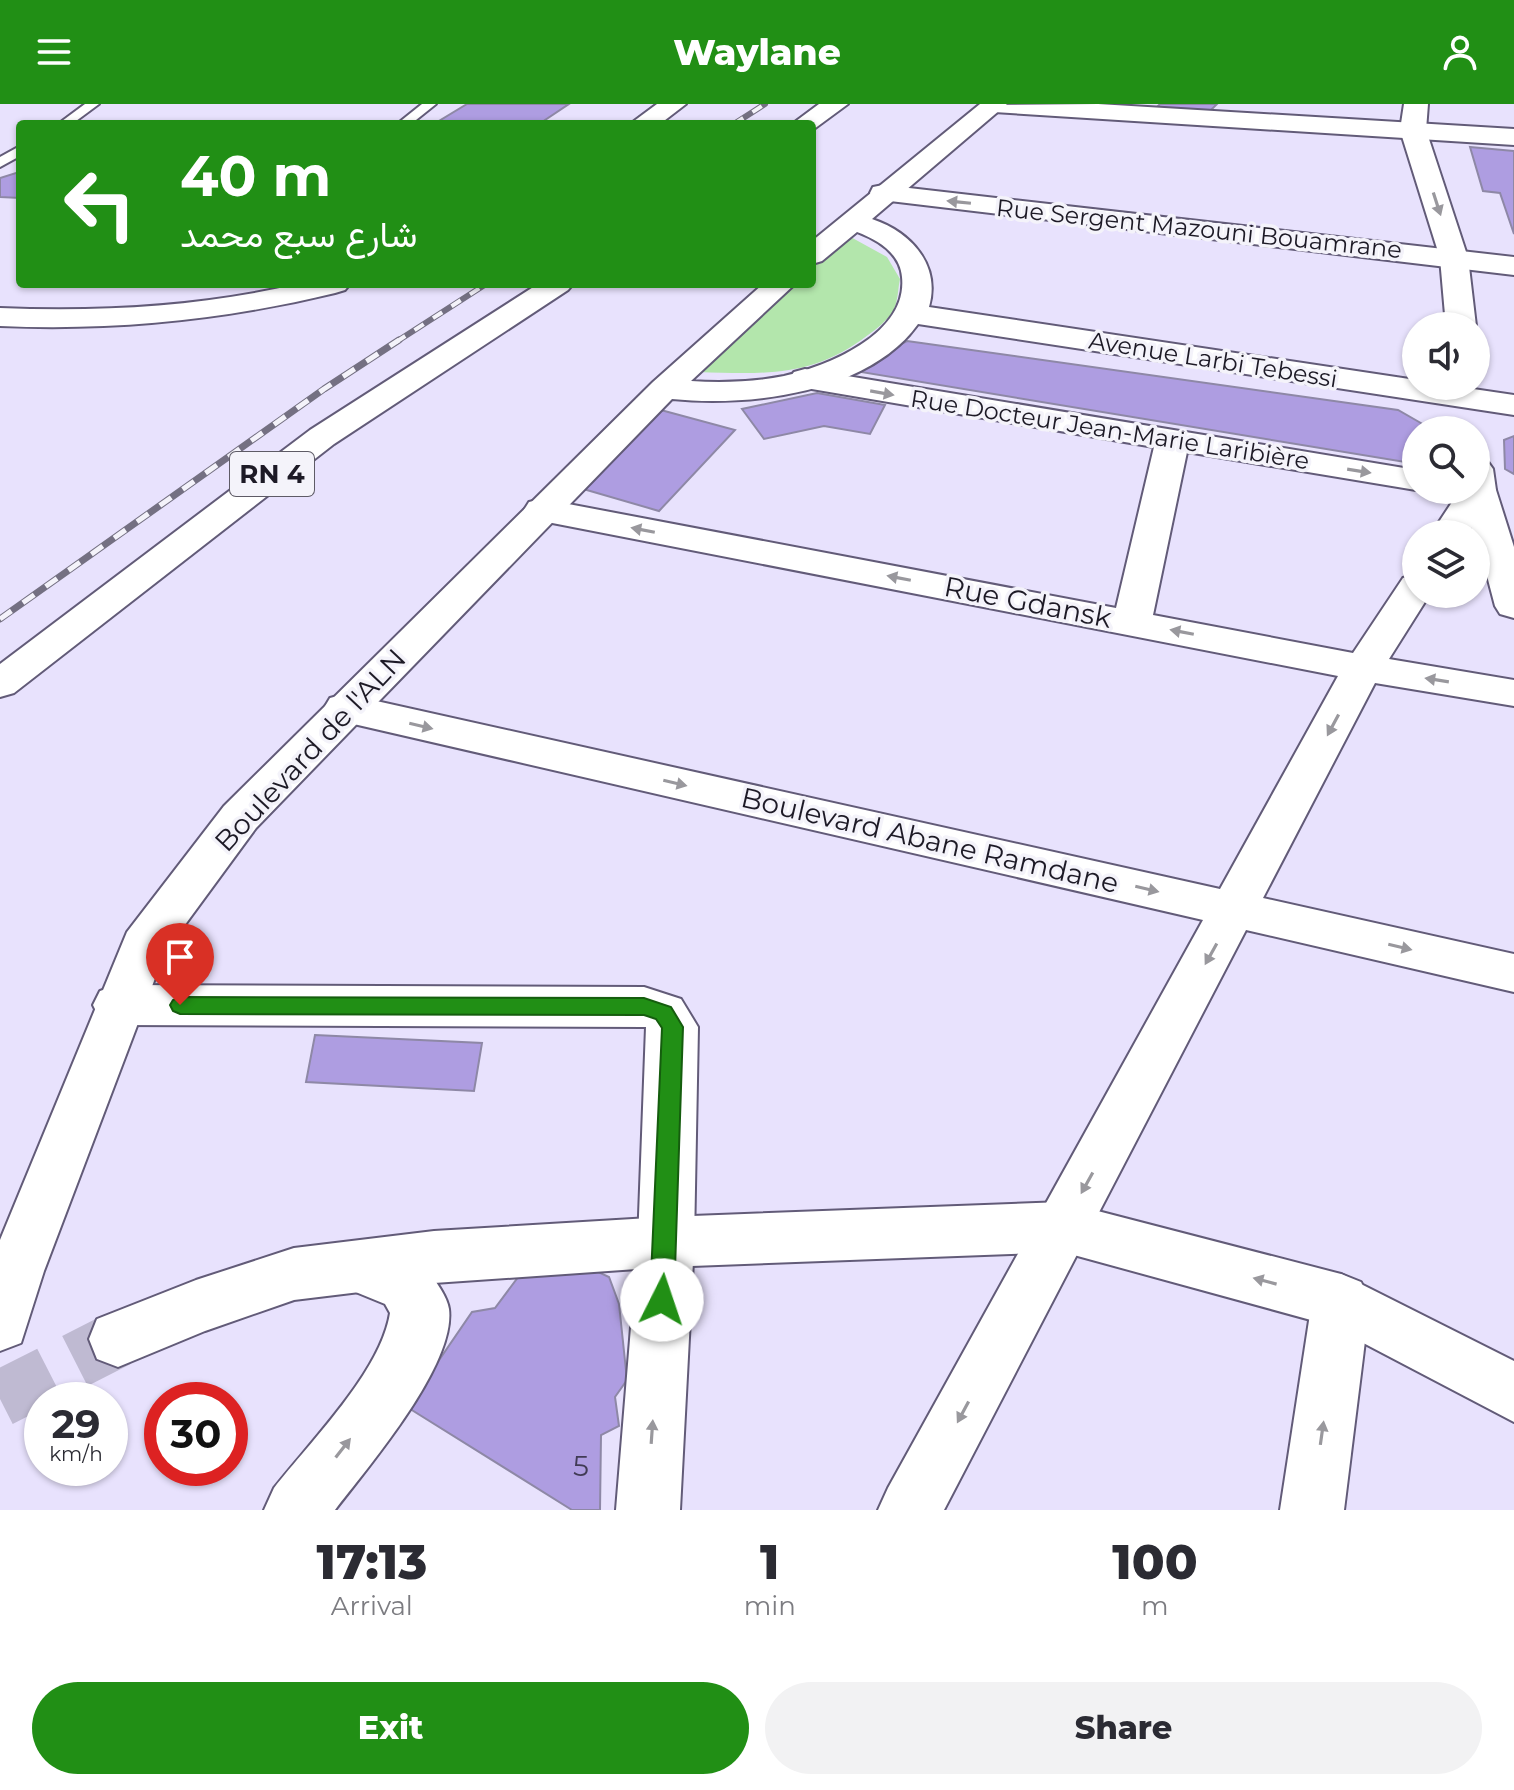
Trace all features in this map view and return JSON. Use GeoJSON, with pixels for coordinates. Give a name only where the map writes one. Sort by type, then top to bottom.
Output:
{"type":"FeatureCollection","features":[{"type":"Feature","properties":{"kind":"street"},"geometry":{"type":"LineString","coordinates":[[649,120],[674,104]]}},
{"type":"Feature","properties":{"kind":"street"},"geometry":{"type":"LineString","coordinates":[[811,120],[836,104]]}},
{"type":"Feature","properties":{"kind":"street"},"geometry":{"type":"LineString","coordinates":[[816,251],[994,104],[1216,110],[1384,128],[1415,117],[1514,137]]}},
{"type":"Feature","properties":{"kind":"street"},"geometry":{"type":"LineString","coordinates":[[1352,104],[1384,128]]}},
{"type":"Feature","properties":{"kind":"street"},"geometry":{"type":"LineString","coordinates":[[1415,117],[1454,258],[1460,312]]}},
{"type":"Feature","properties":{"kind":"street","name":"Rue Sergent Mazouni Bouamrane"},"geometry":{"type":"LineString","coordinates":[[883,193],[1514,266]]}},
{"type":"Feature","properties":{"kind":"street"},"geometry":{"type":"LineString","coordinates":[[664,389],[713,394],[761,389],[805,379],[857,357],[888,339],[913,314],[920,284],[911,258],[886,234],[850,221]]}},
{"type":"Feature","properties":{"kind":"street"},"geometry":{"type":"LineString","coordinates":[[0,317],[114,321],[244,304],[317,288]]}},
{"type":"Feature","properties":{"kind":"street","name":"RN 4"},"geometry":{"type":"LineString","coordinates":[[0,684],[322,437],[552,288]]}},
{"type":"Feature","properties":{"kind":"street","name":"Boulevard de l'ALN"},"geometry":{"type":"LineString","coordinates":[[0,1324],[16,1271],[144,945],[240,817],[664,389],[776,288]]}},
{"type":"Feature","properties":{"kind":"street","name":"Avenue Larbi Tebessi"},"geometry":{"type":"LineString","coordinates":[[913,314],[1470,405],[1514,405]]}},
{"type":"Feature","properties":{"kind":"street","name":"Rue Docteur Jean-Marie Laribière"},"geometry":{"type":"LineString","coordinates":[[805,379],[1402,478]]}},
{"type":"Feature","properties":{"kind":"street"},"geometry":{"type":"LineString","coordinates":[[1132,622],[1172,442]]}},
{"type":"Feature","properties":{"kind":"street"},"geometry":{"type":"LineString","coordinates":[[1490,487],[1514,495]]}},
{"type":"Feature","properties":{"kind":"street"},"geometry":{"type":"LineString","coordinates":[[1483,504],[1514,606]]}},
{"type":"Feature","properties":{"kind":"street","name":"Rue Gdansk"},"geometry":{"type":"LineString","coordinates":[[542,510],[1363,668],[1514,693]]}},
{"type":"Feature","properties":{"kind":"street"},"geometry":{"type":"LineString","coordinates":[[910,1510],[1363,668],[1402,608]]}},
{"type":"Feature","properties":{"kind":"street","name":"Boulevard Abane Ramdane"},"geometry":{"type":"LineString","coordinates":[[345,708],[1514,973]]}},
{"type":"Feature","properties":{"kind":"street"},"geometry":{"type":"LineString","coordinates":[[118,1005],[644,1007],[663,1013],[673,1027],[666,1242],[648,1510]]}},
{"type":"Feature","properties":{"kind":"street"},"geometry":{"type":"LineString","coordinates":[[118,1339],[196,1307],[294,1274],[434,1257],[666,1242],[1063,1227],[1341,1301],[1514,1393]]}},
{"type":"Feature","properties":{"kind":"street"},"geometry":{"type":"LineString","coordinates":[[296,1510],[388,1391],[415,1342],[420,1309],[405,1285],[361,1268]]}},
{"type":"Feature","properties":{"kind":"street"},"geometry":{"type":"LineString","coordinates":[[1312,1510],[1341,1301]]}},
{"type":"Feature","properties":{"kind":"lane"},"geometry":{"type":"LineString","coordinates":[[70,120],[93,104]]}},
{"type":"Feature","properties":{"kind":"lane"},"geometry":{"type":"LineString","coordinates":[[408,120],[430,104]]}},
{"type":"Feature","properties":{"kind":"green space"},"geometry":{"type":"Polygon","coordinates":[[[847,235],[887,257],[900,279],[892,313],[871,333],[847,349],[807,366],[766,373],[698,372],[789,288],[816,288],[816,263],[847,235]]]}},
{"type":"Feature","properties":{"kind":"building"},"geometry":{"type":"Polygon","coordinates":[[[467,104],[569,104],[545,120],[441,120],[467,104]]]}},
{"type":"Feature","properties":{"kind":"building"},"geometry":{"type":"Polygon","coordinates":[[[1160,104],[1217,104],[1209,112],[1157,107],[1160,104]]]}},
{"type":"Feature","properties":{"kind":"building"},"geometry":{"type":"Polygon","coordinates":[[[1470,147],[1514,151],[1514,234],[1500,193],[1483,191],[1470,147]]]}},
{"type":"Feature","properties":{"kind":"building"},"geometry":{"type":"Polygon","coordinates":[[[16,173],[16,198],[0,197],[0,178],[16,173]]]}},
{"type":"Feature","properties":{"kind":"building"},"geometry":{"type":"Polygon","coordinates":[[[907,341],[1398,410],[1408,416],[1402,416],[1402,462],[861,372],[861,365],[907,341]]]}},
{"type":"Feature","properties":{"kind":"building"},"geometry":{"type":"Polygon","coordinates":[[[817,393],[885,405],[870,434],[824,426],[764,439],[742,409],[817,393]]]}},
{"type":"Feature","properties":{"kind":"building"},"geometry":{"type":"Polygon","coordinates":[[[646,406],[735,430],[659,511],[566,484],[646,406]]]}},
{"type":"Feature","properties":{"kind":"building"},"geometry":{"type":"Polygon","coordinates":[[[1514,436],[1514,474],[1505,469],[1504,440],[1514,436]]]}},
{"type":"Feature","properties":{"kind":"building"},"geometry":{"type":"Polygon","coordinates":[[[315,1035],[482,1043],[474,1091],[306,1082],[315,1035]]]}},
{"type":"Feature","properties":{"kind":"building"},"geometry":{"type":"Polygon","coordinates":[[[583,1265],[609,1277],[619,1304],[627,1380],[615,1397],[619,1426],[601,1435],[600,1510],[572,1510],[407,1407],[472,1312],[495,1308],[522,1272],[583,1265]]]}},
{"type":"Feature","properties":{"kind":"tunnel"},"geometry":{"type":"LineString","coordinates":[[0,1399],[118,1339]]}},
{"type":"Feature","properties":{"kind":"railway"},"geometry":{"type":"LineString","coordinates":[[740,120],[765,104]]}},
{"type":"Feature","properties":{"kind":"railway"},"geometry":{"type":"LineString","coordinates":[[396,342],[480,288]]}},
{"type":"Feature","properties":{"kind":"railway"},"geometry":{"type":"LineString","coordinates":[[0,619],[324,389],[399,340]]}},
{"type":"Feature","properties":{"kind":"route"},"geometry":{"type":"LineString","coordinates":[[180,1005],[644,1007],[663,1013],[673,1027],[662,1300]]}}]}
